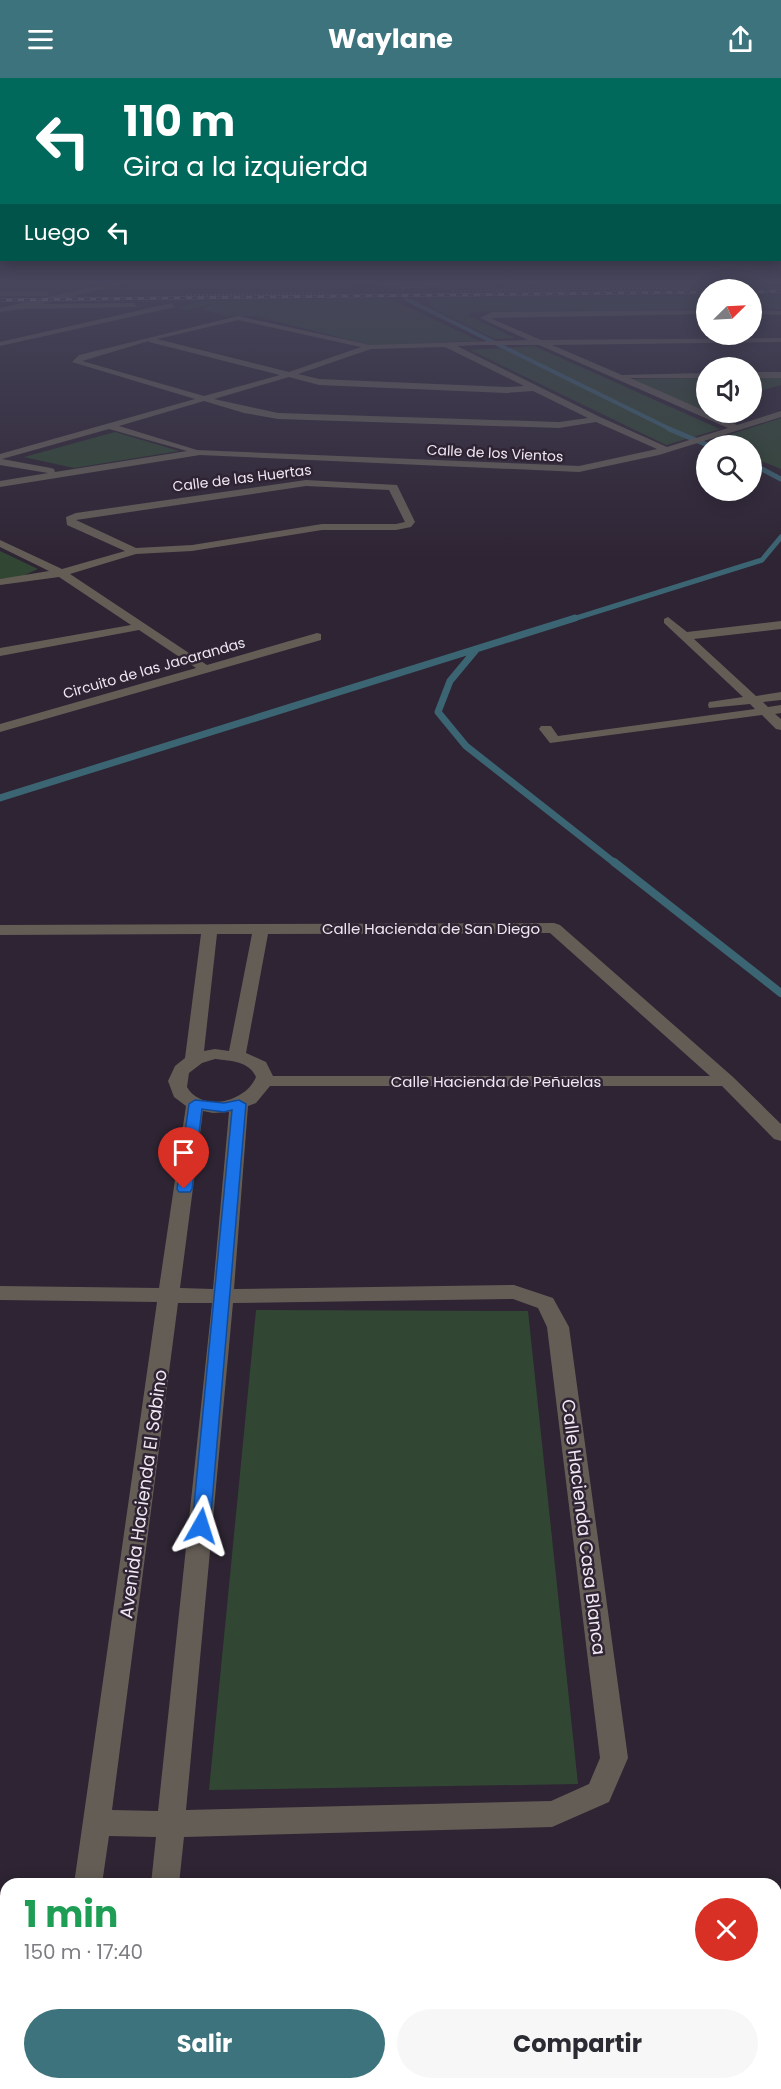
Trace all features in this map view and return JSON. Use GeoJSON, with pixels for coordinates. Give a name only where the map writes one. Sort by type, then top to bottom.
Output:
{"type":"FeatureCollection","features":[{"type":"Feature","properties":{"kind":"street"},"geometry":{"type":"LineString","coordinates":[[121,375],[258,413],[278,416],[560,425],[597,419]]}},
{"type":"Feature","properties":{"kind":"street"},"geometry":{"type":"LineString","coordinates":[[0,460],[108,426],[288,375]]}},
{"type":"Feature","properties":{"kind":"street"},"geometry":{"type":"LineString","coordinates":[[294,375],[320,382],[340,384],[506,390],[533,388]]}},
{"type":"Feature","properties":{"kind":"street"},"geometry":{"type":"LineString","coordinates":[[507,375],[664,449]]}},
{"type":"Feature","properties":{"kind":"street"},"geometry":{"type":"LineString","coordinates":[[617,376],[696,375]]}},
{"type":"Feature","properties":{"kind":"street"},"geometry":{"type":"LineString","coordinates":[[762,375],[781,375]]}},
{"type":"Feature","properties":{"kind":"street"},"geometry":{"type":"LineString","coordinates":[[617,376],[736,428]]}},
{"type":"Feature","properties":{"kind":"street","name":"Calle de los Vientos"},"geometry":{"type":"LineString","coordinates":[[108,426],[200,452],[305,470],[579,469],[604,465],[684,444],[781,414]]}},
{"type":"Feature","properties":{"kind":"street","name":"Calle de los Vientos"},"geometry":{"type":"LineString","coordinates":[[0,484],[200,452]]}},
{"type":"Feature","properties":{"kind":"street"},"geometry":{"type":"LineString","coordinates":[[0,460],[65,473]]}},
{"type":"Feature","properties":{"kind":"street","name":"Calle de las Huertas"},"geometry":{"type":"LineString","coordinates":[[0,582],[61,573],[135,550],[192,548],[322,527],[396,527],[407,525],[410,522],[393,487],[305,470],[80,515],[70,519],[71,523],[135,550]]}},
{"type":"Feature","properties":{"kind":"street"},"geometry":{"type":"LineString","coordinates":[[0,543],[61,573],[139,627],[204,668]]}},
{"type":"Feature","properties":{"kind":"street"},"geometry":{"type":"LineString","coordinates":[[668,621],[781,726]]}},
{"type":"Feature","properties":{"kind":"street"},"geometry":{"type":"LineString","coordinates":[[686,636],[781,625]]}},
{"type":"Feature","properties":{"kind":"street"},"geometry":{"type":"LineString","coordinates":[[0,652],[139,627]]}},
{"type":"Feature","properties":{"kind":"street","name":"Circuito de las Jacarandas"},"geometry":{"type":"LineString","coordinates":[[0,728],[317,637]]}},
{"type":"Feature","properties":{"kind":"street"},"geometry":{"type":"LineString","coordinates":[[781,696],[546,729],[555,740],[781,709]]}},
{"type":"Feature","properties":{"kind":"street","name":"Calle Hacienda de San Diego"},"geometry":{"type":"LineString","coordinates":[[0,930],[554,928],[727,1081],[781,1135]]}},
{"type":"Feature","properties":{"kind":"street"},"geometry":{"type":"LineString","coordinates":[[195,1059],[210,929]]}},
{"type":"Feature","properties":{"kind":"street"},"geometry":{"type":"LineString","coordinates":[[237,1054],[261,929]]}},
{"type":"Feature","properties":{"kind":"street"},"geometry":{"type":"LineString","coordinates":[[215,1054],[237,1054],[258,1064],[265,1072],[266,1081],[261,1090],[252,1098],[224,1107],[195,1104],[180,1093],[176,1079],[179,1072],[195,1059],[215,1054]]}},
{"type":"Feature","properties":{"kind":"street","name":"Calle Hacienda de Peñuelas"},"geometry":{"type":"LineString","coordinates":[[266,1081],[727,1081]]}},
{"type":"Feature","properties":{"kind":"street","name":"Avenida Hacienda El Sabino"},"geometry":{"type":"LineString","coordinates":[[89,1878],[171,1295],[195,1104]]}},
{"type":"Feature","properties":{"kind":"street"},"geometry":{"type":"LineString","coordinates":[[166,1878],[223,1296],[239,1104]]}},
{"type":"Feature","properties":{"kind":"street","name":"Calle Hacienda Casa Blanca"},"geometry":{"type":"LineString","coordinates":[[0,1293],[223,1296],[514,1292],[546,1302],[558,1327],[614,1758],[599,1793],[552,1814],[171,1824],[98,1823]]}},
{"type":"Feature","properties":{"kind":"green space"},"geometry":{"type":"Polygon","coordinates":[[[521,375],[599,375],[696,418],[696,423],[707,423],[720,429],[666,445],[521,375]]]}},
{"type":"Feature","properties":{"kind":"green space"},"geometry":{"type":"Polygon","coordinates":[[[781,377],[781,385],[762,390],[762,378],[781,377]]]}},
{"type":"Feature","properties":{"kind":"green space"},"geometry":{"type":"Polygon","coordinates":[[[696,378],[696,408],[630,379],[696,378]]]}},
{"type":"Feature","properties":{"kind":"green space"},"geometry":{"type":"Polygon","coordinates":[[[781,418],[781,469],[762,461],[762,435],[728,435],[781,418]]]}},
{"type":"Feature","properties":{"kind":"green space"},"geometry":{"type":"Polygon","coordinates":[[[115,432],[179,451],[74,468],[24,457],[115,432]]]}},
{"type":"Feature","properties":{"kind":"green space"},"geometry":{"type":"Polygon","coordinates":[[[0,551],[38,569],[20,577],[0,579],[0,551]]]}},
{"type":"Feature","properties":{"kind":"green space"},"geometry":{"type":"Polygon","coordinates":[[[256,1310],[528,1311],[578,1784],[209,1790],[256,1310]]]}},
{"type":"Feature","properties":{"kind":"waterway"},"geometry":{"type":"LineString","coordinates":[[560,375],[672,430]]}},
{"type":"Feature","properties":{"kind":"waterway"},"geometry":{"type":"LineString","coordinates":[[669,429],[696,440]]}},
{"type":"Feature","properties":{"kind":"waterway"},"geometry":{"type":"LineString","coordinates":[[762,469],[781,479]]}},
{"type":"Feature","properties":{"kind":"waterway"},"geometry":{"type":"LineString","coordinates":[[570,620],[762,560],[781,537]]}},
{"type":"Feature","properties":{"kind":"waterway"},"geometry":{"type":"LineString","coordinates":[[0,798],[575,618]]}},
{"type":"Feature","properties":{"kind":"waterway"},"geometry":{"type":"LineString","coordinates":[[475,651],[450,681],[438,712],[466,746],[616,864]]}},
{"type":"Feature","properties":{"kind":"waterway"},"geometry":{"type":"LineString","coordinates":[[614,862],[781,993]]}},
{"type":"Feature","properties":{"kind":"route"},"geometry":{"type":"LineString","coordinates":[[184,1189],[195,1104],[224,1107],[239,1104],[201,1526]]}}]}
